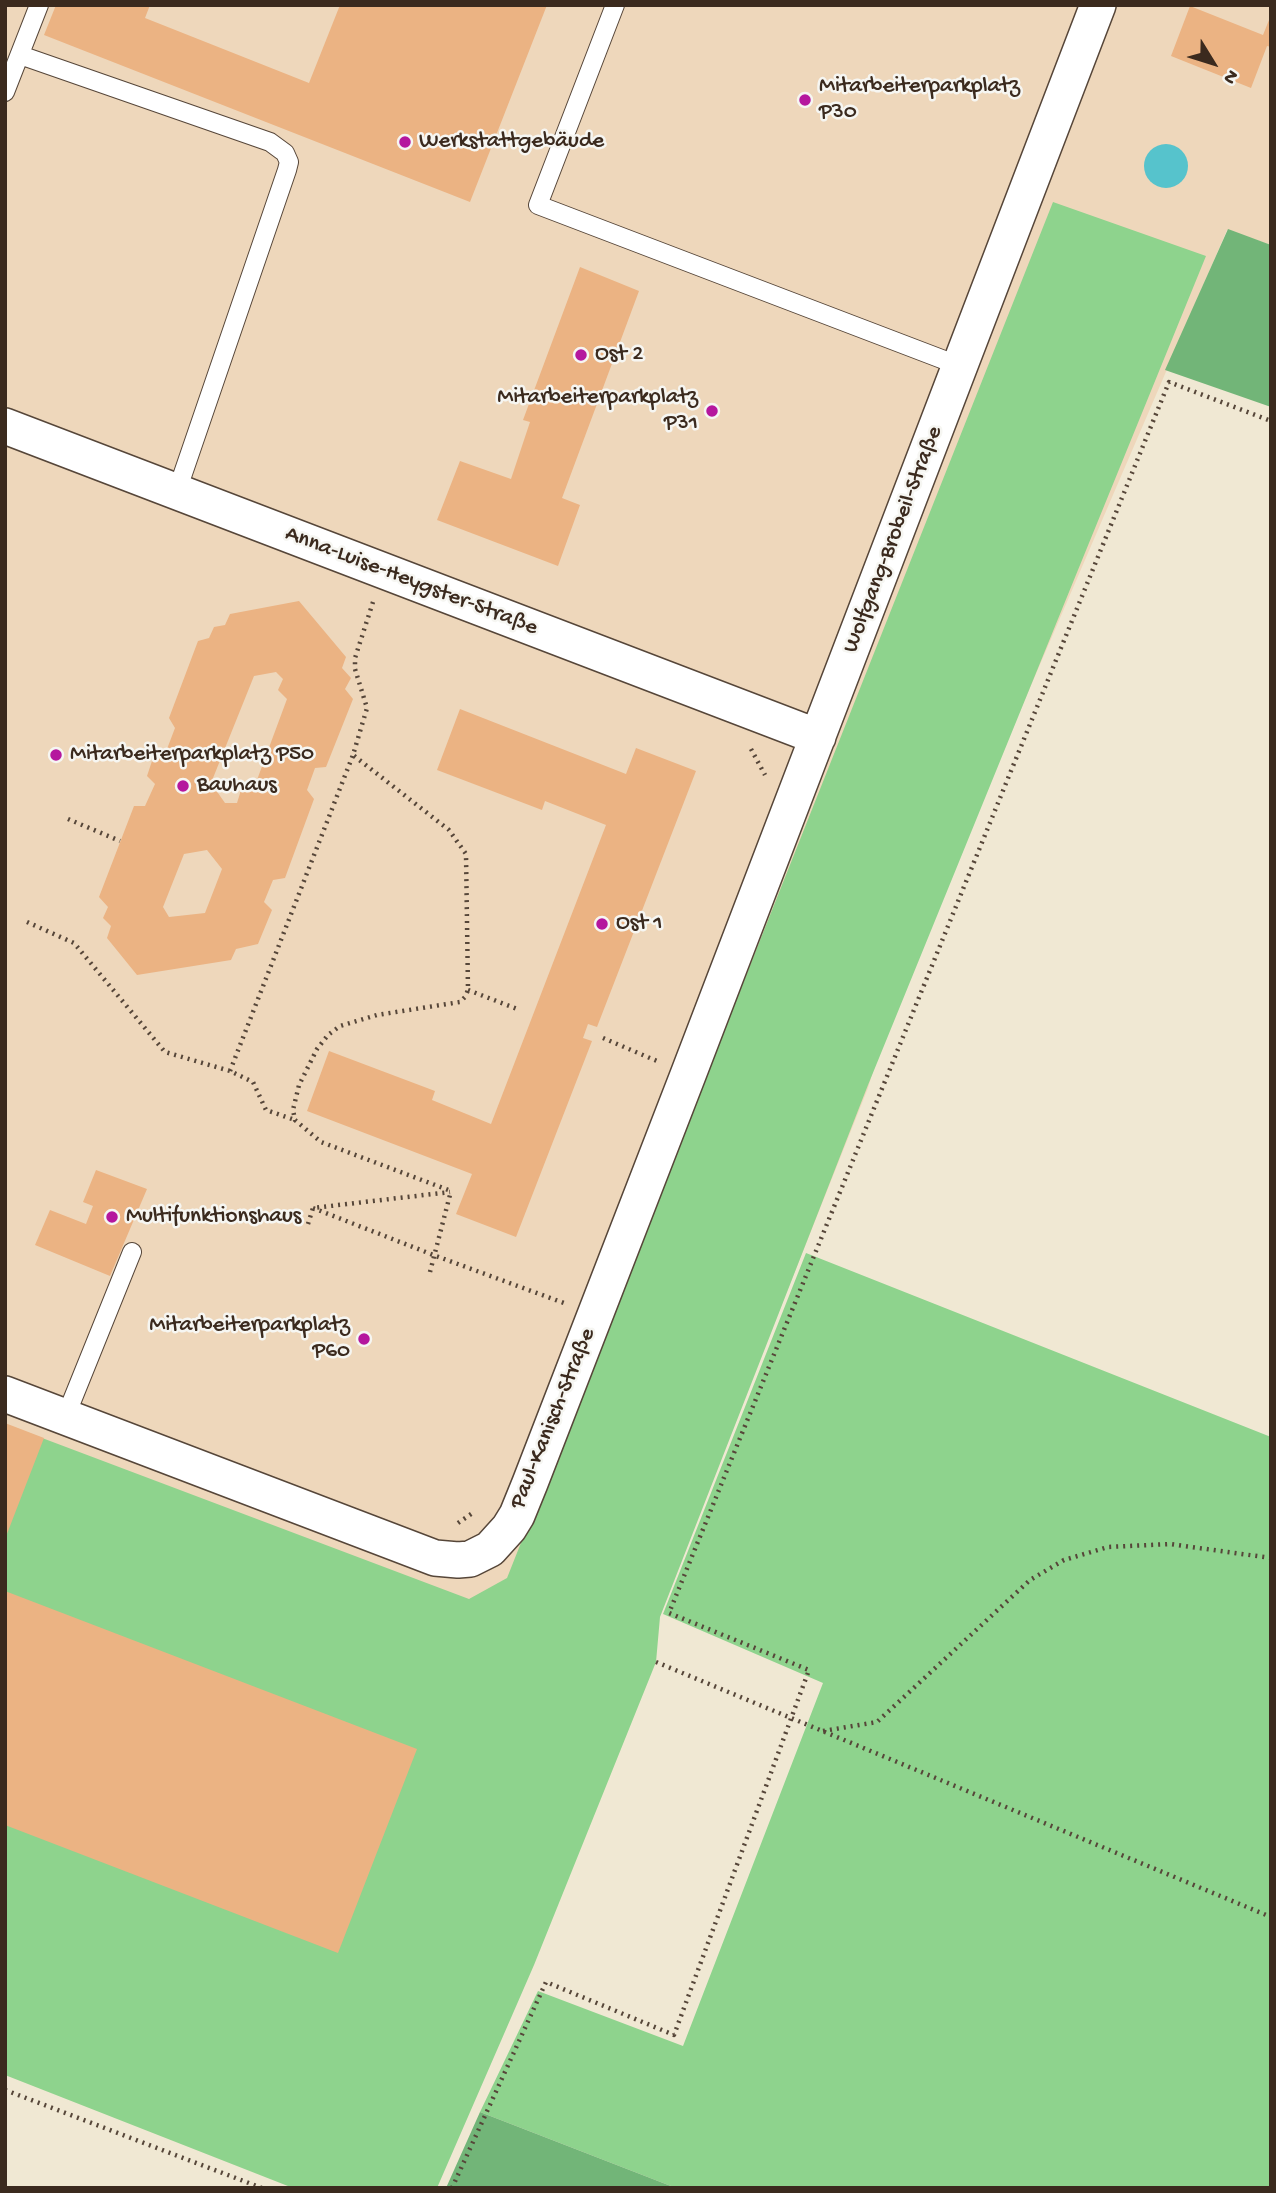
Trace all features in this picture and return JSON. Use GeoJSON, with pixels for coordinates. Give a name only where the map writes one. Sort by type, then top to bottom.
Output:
{"type":"FeatureCollection","features":[{"type":"Feature","properties":{"kind":"street","name":"Wolfgang-Brobeil-Straße"},"geometry":{"type":"LineString","coordinates":[[688,1075],[960,366],[1093,7]]}},
{"type":"Feature","properties":{"kind":"street","name":"Anna-Luise-Heygster-Straße"},"geometry":{"type":"LineString","coordinates":[[5,426],[818,737]]}},
{"type":"Feature","properties":{"kind":"street","name":"Paul-Kanisch-Straße"},"geometry":{"type":"LineString","coordinates":[[5,1394],[435,1558],[458,1560],[480,1554],[499,1539],[517,1515],[688,1075]]}},
{"type":"Feature","properties":{"kind":"lane"},"geometry":{"type":"LineString","coordinates":[[5,92],[39,5]]}},
{"type":"Feature","properties":{"kind":"lane"},"geometry":{"type":"LineString","coordinates":[[615,5],[538,205],[960,366]]}},
{"type":"Feature","properties":{"kind":"lane"},"geometry":{"type":"LineString","coordinates":[[20,55],[270,142],[285,153],[289,162],[177,491]]}},
{"type":"Feature","properties":{"kind":"lane"},"geometry":{"type":"LineString","coordinates":[[65,1418],[132,1252]]}},
{"type":"Feature","properties":{"kind":"path"},"geometry":{"type":"LineString","coordinates":[[452,2188],[546,1982],[674,2035],[809,1670],[669,1613],[1170,382],[1271,421]]}},
{"type":"Feature","properties":{"kind":"path"},"geometry":{"type":"LineString","coordinates":[[230,1071],[353,755],[367,708],[355,669],[355,658],[384,571]]}},
{"type":"Feature","properties":{"kind":"path"},"geometry":{"type":"LineString","coordinates":[[747,744],[759,761],[766,779]]}},
{"type":"Feature","properties":{"kind":"path"},"geometry":{"type":"LineString","coordinates":[[295,1120],[294,1102],[299,1085],[317,1049],[334,1031],[353,1021],[377,1015],[460,1002],[468,990],[466,854],[449,830],[353,755]]}},
{"type":"Feature","properties":{"kind":"path"},"geometry":{"type":"LineString","coordinates":[[68,819],[120,841]]}},
{"type":"Feature","properties":{"kind":"path"},"geometry":{"type":"LineString","coordinates":[[27,922],[74,943],[165,1052],[230,1071],[253,1082],[266,1110],[295,1120],[321,1142],[451,1191]]}},
{"type":"Feature","properties":{"kind":"path"},"geometry":{"type":"LineString","coordinates":[[468,990],[520,1010]]}},
{"type":"Feature","properties":{"kind":"path"},"geometry":{"type":"LineString","coordinates":[[603,1038],[688,1075]]}},
{"type":"Feature","properties":{"kind":"path"},"geometry":{"type":"LineString","coordinates":[[313,1208],[451,1191]]}},
{"type":"Feature","properties":{"kind":"path"},"geometry":{"type":"LineString","coordinates":[[430,1272],[451,1191]]}},
{"type":"Feature","properties":{"kind":"path"},"geometry":{"type":"LineString","coordinates":[[308,1224],[313,1208]]}},
{"type":"Feature","properties":{"kind":"path"},"geometry":{"type":"LineString","coordinates":[[313,1208],[569,1305]]}},
{"type":"Feature","properties":{"kind":"path"},"geometry":{"type":"LineString","coordinates":[[449,1530],[477,1509]]}},
{"type":"Feature","properties":{"kind":"path"},"geometry":{"type":"LineString","coordinates":[[822,1731],[877,1722],[1030,1580],[1064,1560],[1108,1546],[1170,1544],[1271,1558]]}},
{"type":"Feature","properties":{"kind":"path"},"geometry":{"type":"LineString","coordinates":[[656,1662],[1271,1917]]}},
{"type":"Feature","properties":{"kind":"path"},"geometry":{"type":"LineString","coordinates":[[5,2090],[262,2188]]}},
{"type":"Feature","properties":{"kind":"shaded area"},"geometry":{"type":"Polygon","coordinates":[[[5,5],[1271,5],[1271,245],[1227,230],[890,1013],[868,1088],[430,2188],[5,2074],[5,5]]]}},
{"type":"Feature","properties":{"kind":"green space"},"geometry":{"type":"Polygon","coordinates":[[[1053,202],[1206,256],[868,1085],[660,1617],[656,1662],[534,1965],[437,2188],[293,2188],[5,2075],[5,1424],[469,1599],[507,1578],[1053,202]]]}},
{"type":"Feature","properties":{"kind":"green space"},"geometry":{"type":"Polygon","coordinates":[[[1228,229],[1271,245],[1271,407],[1165,370],[1228,229]]]}},
{"type":"Feature","properties":{"kind":"green space"},"geometry":{"type":"Polygon","coordinates":[[[806,1253],[1271,1437],[1271,2188],[676,2188],[480,2112],[538,1991],[683,2046],[823,1683],[663,1614],[806,1253]]]}},
{"type":"Feature","properties":{"kind":"green space"},"geometry":{"type":"Polygon","coordinates":[[[480,2112],[676,2188],[446,2188],[480,2112]]]}},
{"type":"Feature","properties":{"kind":"water"},"geometry":{"type":"Polygon","coordinates":[[[1166,144],[1175,145],[1182,150],[1187,157],[1187,175],[1182,182],[1175,187],[1166,188],[1157,187],[1150,182],[1145,175],[1144,166],[1145,157],[1150,150],[1157,145],[1166,144]]]}},
{"type":"Feature","properties":{"kind":"building","name":"Werkstattgebäude"},"geometry":{"type":"Polygon","coordinates":[[[56,5],[150,5],[145,18],[309,83],[340,5],[547,5],[470,202],[44,35],[56,5]]]}},
{"type":"Feature","properties":{"kind":"building"},"geometry":{"type":"Polygon","coordinates":[[[1190,6],[1263,35],[1271,15],[1271,47],[1267,46],[1251,88],[1171,56],[1190,6]]]}},
{"type":"Feature","properties":{"kind":"building","name":"Ost 2"},"geometry":{"type":"Polygon","coordinates":[[[580,267],[639,291],[562,498],[580,505],[558,566],[437,520],[460,461],[511,479],[530,422],[523,420],[580,267]]]}},
{"type":"Feature","properties":{"kind":"building","name":"Bauhaus"},"geometry":{"type":"Polygon","coordinates":[[[299,601],[346,657],[342,668],[351,678],[345,689],[353,699],[326,767],[315,768],[307,790],[314,799],[285,878],[273,880],[264,902],[272,910],[258,944],[236,949],[231,960],[137,975],[107,938],[111,926],[103,918],[108,907],[99,897],[134,806],[145,806],[155,784],[147,776],[155,752],[167,749],[175,728],[169,718],[198,641],[209,638],[214,627],[225,625],[230,614],[299,601]],[[276,672],[254,676],[211,783],[225,803],[237,803],[241,790],[254,788],[287,699],[278,690],[283,679],[276,672]],[[207,850],[184,854],[163,907],[169,917],[205,913],[222,869],[207,850]]]}},
{"type":"Feature","properties":{"kind":"building","name":"Ost 1"},"geometry":{"type":"Polygon","coordinates":[[[460,709],[626,774],[636,748],[696,771],[597,1027],[588,1024],[583,1038],[592,1041],[516,1237],[456,1214],[472,1174],[307,1111],[329,1051],[435,1091],[432,1100],[491,1124],[606,825],[545,801],[542,810],[437,770],[460,709]]]}},
{"type":"Feature","properties":{"kind":"building","name":"Multifunktionshaus"},"geometry":{"type":"Polygon","coordinates":[[[96,1170],[147,1189],[110,1276],[35,1245],[50,1210],[86,1224],[93,1206],[83,1202],[96,1170]]]}},
{"type":"Feature","properties":{"kind":"building"},"geometry":{"type":"Polygon","coordinates":[[[5,1423],[44,1438],[5,1539],[5,1423]]]}},
{"type":"Feature","properties":{"kind":"building"},"geometry":{"type":"Polygon","coordinates":[[[5,1591],[417,1749],[338,1953],[5,1825],[5,1591]]]}},
{"type":"Feature","properties":{"kind":"place","name":"Mitarbeiterparkplatz P30"},"geometry":{"type":"Point","coordinates":[805,100]}},
{"type":"Feature","properties":{"kind":"place","name":"Werkstattgebäude"},"geometry":{"type":"Point","coordinates":[405,142]}},
{"type":"Feature","properties":{"kind":"place","name":"Ost 2"},"geometry":{"type":"Point","coordinates":[581,355]}},
{"type":"Feature","properties":{"kind":"place","name":"Mitarbeiterparkplatz P31"},"geometry":{"type":"Point","coordinates":[712,411]}},
{"type":"Feature","properties":{"kind":"place","name":"Mitarbeiterparkplatz P50"},"geometry":{"type":"Point","coordinates":[56,755]}},
{"type":"Feature","properties":{"kind":"place","name":"Bauhaus"},"geometry":{"type":"Point","coordinates":[183,786]}},
{"type":"Feature","properties":{"kind":"place","name":"Ost 1"},"geometry":{"type":"Point","coordinates":[602,924]}},
{"type":"Feature","properties":{"kind":"place","name":"Multifunktionshaus"},"geometry":{"type":"Point","coordinates":[112,1217]}},
{"type":"Feature","properties":{"kind":"place","name":"Mitarbeiterparkplatz P60"},"geometry":{"type":"Point","coordinates":[364,1339]}}]}
